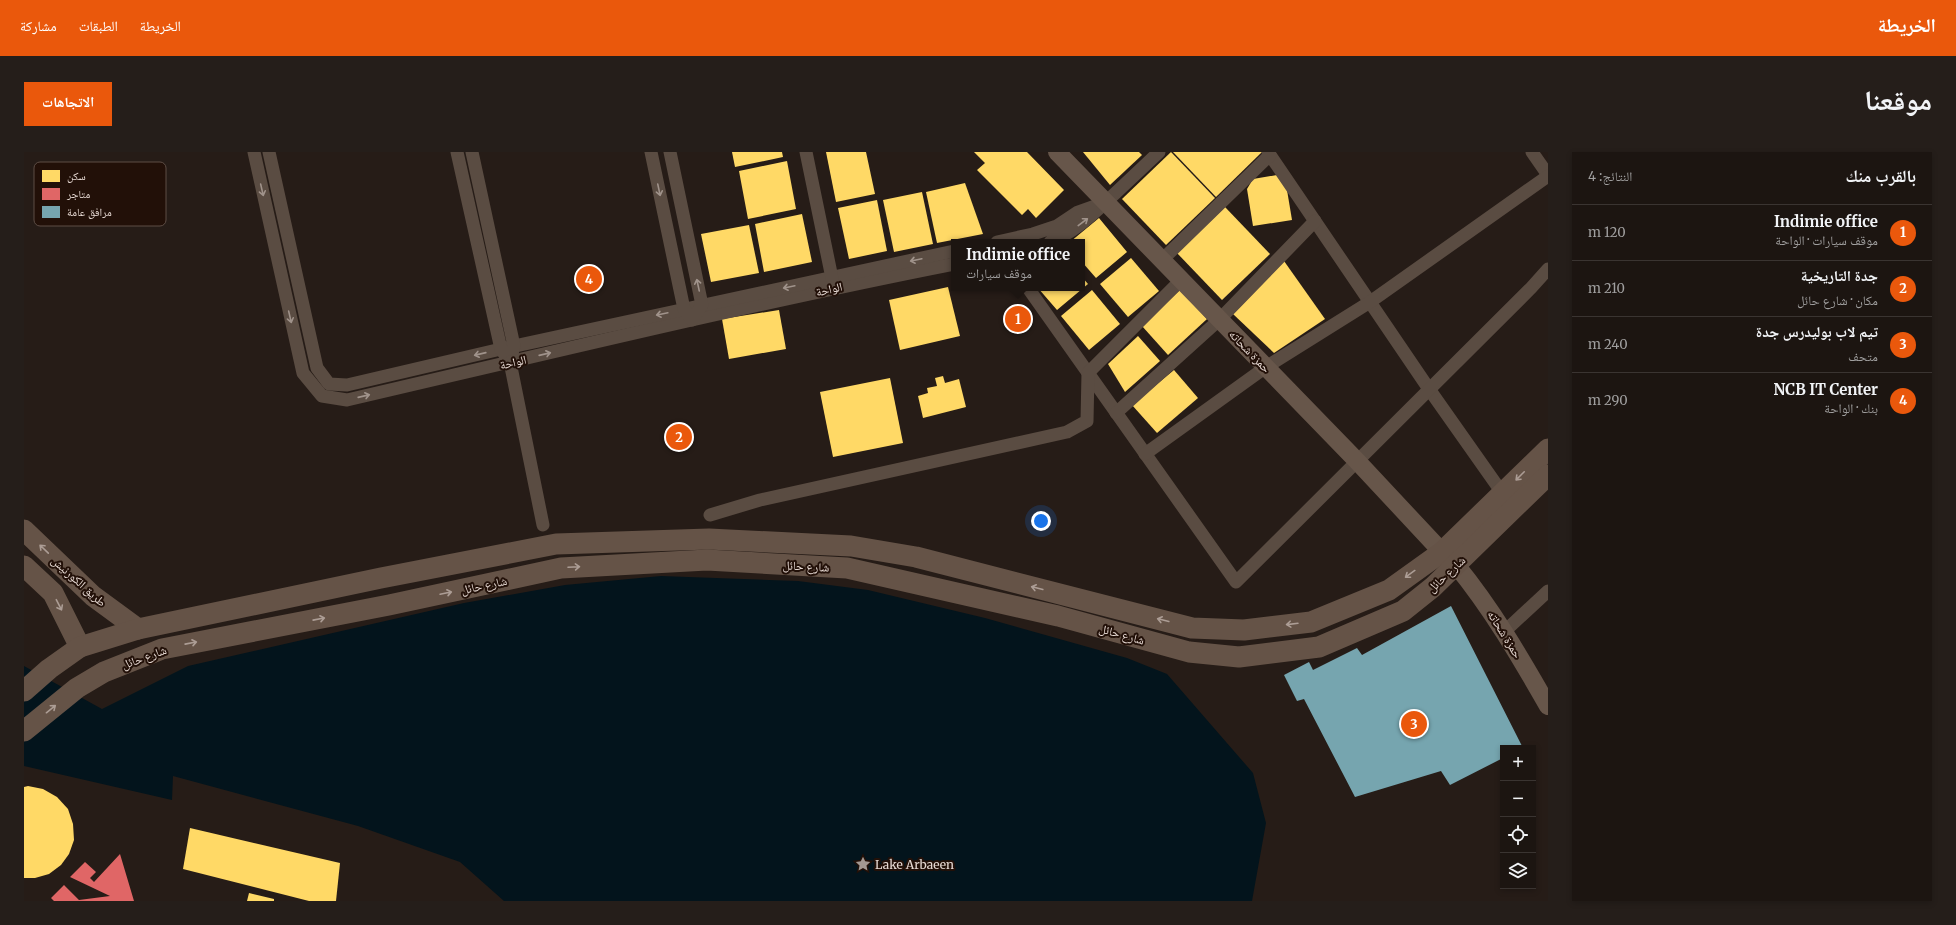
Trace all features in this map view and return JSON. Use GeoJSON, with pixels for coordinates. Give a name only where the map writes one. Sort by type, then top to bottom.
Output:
{"type":"FeatureCollection","features":[{"type":"Feature","properties":{"kind":"main road","name":"حمزة شحاته"},"geometry":{"type":"LineString","coordinates":[[1057,152],[1449,558],[1478,593],[1505,631],[1548,706]]}},
{"type":"Feature","properties":{"kind":"main road","name":"شارع حائل"},"geometry":{"type":"LineString","coordinates":[[24,731],[78,688],[104,672],[162,649],[389,605],[561,568],[707,560],[847,568],[1058,616],[1188,652],[1239,657],[1319,647],[1403,611],[1433,587],[1449,558],[1503,494],[1548,449]]}},
{"type":"Feature","properties":{"kind":"main road","name":"شارع حائل"},"geometry":{"type":"LineString","coordinates":[[24,690],[80,647],[138,629],[380,578],[556,544],[709,539],[851,546],[916,557],[1192,628],[1244,630],[1311,622],[1389,590],[1449,558],[1548,475]]}},
{"type":"Feature","properties":{"kind":"main road","name":"طريق الكورنيش"},"geometry":{"type":"LineString","coordinates":[[24,530],[93,596],[138,629]]}},
{"type":"Feature","properties":{"kind":"main road"},"geometry":{"type":"LineString","coordinates":[[24,566],[53,592],[80,647]]}},
{"type":"Feature","properties":{"kind":"street","name":"الواحة"},"geometry":{"type":"LineString","coordinates":[[254,152],[303,373],[322,396],[347,400],[510,362],[688,315],[702,305],[951,252]]}},
{"type":"Feature","properties":{"kind":"street","name":"الواحة"},"geometry":{"type":"LineString","coordinates":[[269,152],[317,368],[329,384],[347,385],[507,347],[688,315],[951,265]]}},
{"type":"Feature","properties":{"kind":"street"},"geometry":{"type":"LineString","coordinates":[[458,152],[507,347]]}},
{"type":"Feature","properties":{"kind":"street"},"geometry":{"type":"LineString","coordinates":[[472,152],[507,347],[543,525]]}},
{"type":"Feature","properties":{"kind":"street"},"geometry":{"type":"LineString","coordinates":[[651,152],[688,315]]}},
{"type":"Feature","properties":{"kind":"street"},"geometry":{"type":"LineString","coordinates":[[670,152],[702,305]]}},
{"type":"Feature","properties":{"kind":"street"},"geometry":{"type":"LineString","coordinates":[[806,152],[832,278]]}},
{"type":"Feature","properties":{"kind":"street"},"geometry":{"type":"LineString","coordinates":[[1057,239],[1086,221],[1158,152]]}},
{"type":"Feature","properties":{"kind":"street"},"geometry":{"type":"LineString","coordinates":[[1145,454],[1266,367],[1370,302],[1548,176],[1532,152]]}},
{"type":"Feature","properties":{"kind":"street"},"geometry":{"type":"LineString","coordinates":[[1162,260],[1269,154],[1429,389],[1503,494]]}},
{"type":"Feature","properties":{"kind":"street"},"geometry":{"type":"LineString","coordinates":[[1010,239],[1033,234],[1057,226],[1078,212],[1106,202]]}},
{"type":"Feature","properties":{"kind":"street"},"geometry":{"type":"LineString","coordinates":[[1116,413],[1219,320],[1315,221]]}},
{"type":"Feature","properties":{"kind":"street"},"geometry":{"type":"LineString","coordinates":[[1030,291],[1236,582],[1531,288],[1548,269]]}},
{"type":"Feature","properties":{"kind":"street"},"geometry":{"type":"LineString","coordinates":[[710,515],[760,500],[1067,432],[1087,421],[1088,373],[1181,280]]}},
{"type":"Feature","properties":{"kind":"street"},"geometry":{"type":"LineString","coordinates":[[1505,631],[1548,591]]}},
{"type":"Feature","properties":{"kind":"water"},"geometry":{"type":"Polygon","coordinates":[[[661,576],[798,581],[868,590],[985,618],[1127,658],[1167,674],[1253,773],[1266,823],[1252,901],[504,901],[460,862],[358,826],[173,776],[172,800],[24,766],[24,666],[102,709],[188,666],[464,603],[565,585],[661,576]]]}},
{"type":"Feature","properties":{"kind":"building: سكن"},"geometry":{"type":"Polygon","coordinates":[[[732,152],[782,152],[783,157],[735,167],[732,152]]]}},
{"type":"Feature","properties":{"kind":"building: سكن"},"geometry":{"type":"Polygon","coordinates":[[[826,152],[866,152],[875,194],[836,202],[826,152]]]}},
{"type":"Feature","properties":{"kind":"building: سكن"},"geometry":{"type":"Polygon","coordinates":[[[974,152],[1027,152],[1064,190],[1036,218],[1028,209],[1022,215],[977,170],[985,163],[974,152]]]}},
{"type":"Feature","properties":{"kind":"building: سكن"},"geometry":{"type":"Polygon","coordinates":[[[1083,152],[1139,152],[1142,155],[1110,185],[1083,152]]]}},
{"type":"Feature","properties":{"kind":"building: سكن"},"geometry":{"type":"Polygon","coordinates":[[[1171,152],[1215,198],[1166,245],[1122,199],[1171,152]]]}},
{"type":"Feature","properties":{"kind":"building: سكن"},"geometry":{"type":"Polygon","coordinates":[[[1173,152],[1262,152],[1216,197],[1173,152]]]}},
{"type":"Feature","properties":{"kind":"building: سكن"},"geometry":{"type":"Polygon","coordinates":[[[787,161],[796,209],[748,219],[739,171],[787,161]]]}},
{"type":"Feature","properties":{"kind":"building: سكن"},"geometry":{"type":"Polygon","coordinates":[[[1277,175],[1285,178],[1292,220],[1253,226],[1247,189],[1253,179],[1277,175]]]}},
{"type":"Feature","properties":{"kind":"building: سكن"},"geometry":{"type":"Polygon","coordinates":[[[965,183],[983,234],[951,239],[951,240],[937,243],[926,192],[965,183]]]}},
{"type":"Feature","properties":{"kind":"building: سكن"},"geometry":{"type":"Polygon","coordinates":[[[922,192],[933,244],[894,252],[883,200],[922,192]]]}},
{"type":"Feature","properties":{"kind":"building: سكن"},"geometry":{"type":"Polygon","coordinates":[[[877,200],[887,251],[849,259],[838,208],[877,200]]]}},
{"type":"Feature","properties":{"kind":"building: سكن"},"geometry":{"type":"Polygon","coordinates":[[[1225,207],[1270,254],[1222,300],[1177,253],[1225,207]]]}},
{"type":"Feature","properties":{"kind":"building: سكن"},"geometry":{"type":"Polygon","coordinates":[[[802,214],[812,262],[764,272],[755,224],[802,214]]]}},
{"type":"Feature","properties":{"kind":"building: سكن"},"geometry":{"type":"Polygon","coordinates":[[[1099,218],[1127,252],[1096,278],[1085,265],[1085,239],[1074,239],[1099,218]]]}},
{"type":"Feature","properties":{"kind":"building: سكن"},"geometry":{"type":"Polygon","coordinates":[[[749,225],[759,273],[711,282],[701,234],[749,225]]]}},
{"type":"Feature","properties":{"kind":"building: سكن"},"geometry":{"type":"Polygon","coordinates":[[[1131,258],[1159,291],[1128,317],[1100,284],[1131,258]]]}},
{"type":"Feature","properties":{"kind":"building: سكن"},"geometry":{"type":"Polygon","coordinates":[[[1284,261],[1325,319],[1274,353],[1233,314],[1284,261]]]}},
{"type":"Feature","properties":{"kind":"building: سكن"},"geometry":{"type":"Polygon","coordinates":[[[948,287],[960,336],[900,350],[889,300],[948,287]]]}},
{"type":"Feature","properties":{"kind":"building: سكن"},"geometry":{"type":"Polygon","coordinates":[[[1092,290],[1120,324],[1089,350],[1061,316],[1092,290]]]}},
{"type":"Feature","properties":{"kind":"building: سكن"},"geometry":{"type":"Polygon","coordinates":[[[1180,290],[1207,319],[1168,355],[1142,326],[1180,290]]]}},
{"type":"Feature","properties":{"kind":"building: سكن"},"geometry":{"type":"Polygon","coordinates":[[[1041,291],[1080,291],[1057,310],[1041,291]]]}},
{"type":"Feature","properties":{"kind":"building: سكن"},"geometry":{"type":"Polygon","coordinates":[[[779,310],[786,349],[729,359],[722,319],[779,310]]]}},
{"type":"Feature","properties":{"kind":"building: سكن"},"geometry":{"type":"Polygon","coordinates":[[[1138,336],[1160,361],[1125,392],[1108,364],[1138,336]]]}},
{"type":"Feature","properties":{"kind":"building: سكن"},"geometry":{"type":"Polygon","coordinates":[[[1174,370],[1198,398],[1157,433],[1132,405],[1174,370]]]}},
{"type":"Feature","properties":{"kind":"building: سكن"},"geometry":{"type":"Polygon","coordinates":[[[943,376],[945,383],[959,379],[966,407],[923,418],[918,396],[928,393],[927,388],[937,386],[935,378],[943,376]]]}},
{"type":"Feature","properties":{"kind":"building: سكن"},"geometry":{"type":"Polygon","coordinates":[[[890,378],[903,443],[833,457],[820,392],[890,378]]]}},
{"type":"Feature","properties":{"kind":"building: سكن"},"geometry":{"type":"Polygon","coordinates":[[[28,786],[43,789],[57,797],[68,809],[73,824],[74,840],[69,854],[61,865],[49,874],[35,878],[24,878],[24,787],[28,786]]]}},
{"type":"Feature","properties":{"kind":"building: سكن"},"geometry":{"type":"Polygon","coordinates":[[[190,828],[340,863],[336,901],[309,901],[183,869],[190,828]]]}},
{"type":"Feature","properties":{"kind":"building: سكن"},"geometry":{"type":"Polygon","coordinates":[[[249,893],[274,899],[274,901],[247,901],[249,893]]]}},
{"type":"Feature","properties":{"kind":"building: متاجر"},"geometry":{"type":"Polygon","coordinates":[[[120,854],[134,901],[54,901],[51,898],[64,885],[79,900],[110,896],[70,877],[85,862],[96,872],[90,878],[94,882],[120,854]]]}},
{"type":"Feature","properties":{"kind":"building: مرافق عامة"},"geometry":{"type":"Polygon","coordinates":[[[1451,606],[1521,745],[1500,745],[1500,760],[1450,785],[1441,771],[1355,797],[1304,699],[1297,701],[1284,675],[1309,662],[1313,670],[1357,648],[1362,655],[1451,606]]]}},
{"type":"Feature","properties":{"kind":"place","name":"NCB IT Center"},"geometry":{"type":"Point","coordinates":[589,279]}},
{"type":"Feature","properties":{"kind":"place","name":"Indimie office"},"geometry":{"type":"Point","coordinates":[1018,319]}},
{"type":"Feature","properties":{"kind":"place","name":"جدة التاريخية"},"geometry":{"type":"Point","coordinates":[679,437]}},
{"type":"Feature","properties":{"kind":"place","name":"تيم لاب بوليدرس جدة"},"geometry":{"type":"Point","coordinates":[1414,724]}},
{"type":"Feature","properties":{"kind":"place","name":"Lake Arbaeen"},"geometry":{"type":"Point","coordinates":[863,864]}}]}
